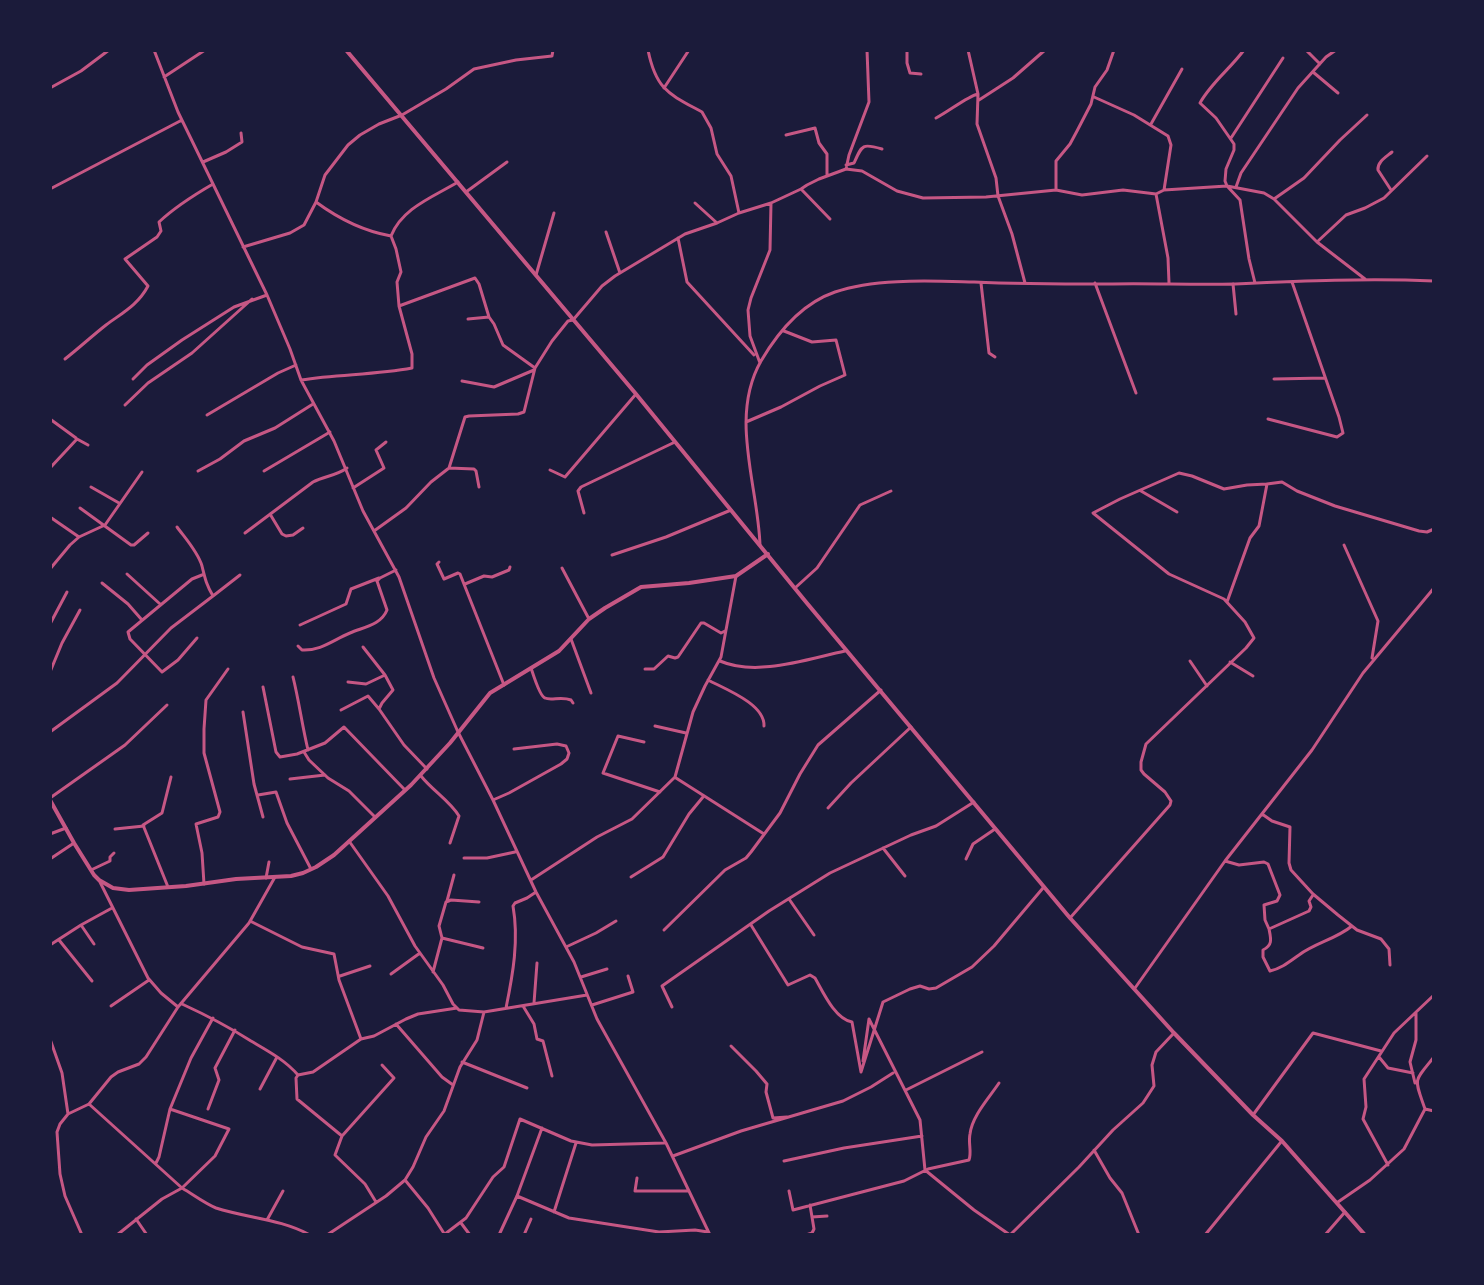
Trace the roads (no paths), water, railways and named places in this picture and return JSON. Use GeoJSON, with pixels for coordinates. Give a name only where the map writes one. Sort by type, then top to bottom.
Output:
{"type":"FeatureCollection","features":[{"type":"Feature","properties":{"kind":"street"},"geometry":{"type":"LineString","coordinates":[[50,88],[81,71],[109,50]]}},
{"type":"Feature","properties":{"kind":"street"},"geometry":{"type":"LineString","coordinates":[[154,50],[182,120],[267,295],[301,380],[330,432],[363,511],[396,570],[434,678],[458,732],[581,977],[597,1019],[673,1156],[709,1234]]}},
{"type":"Feature","properties":{"kind":"street"},"geometry":{"type":"LineString","coordinates":[[164,77],[205,50]]}},
{"type":"Feature","properties":{"kind":"street"},"geometry":{"type":"LineString","coordinates":[[346,50],[459,181],[1043,888],[1174,1033],[1282,1141],[1365,1235]]}},
{"type":"Feature","properties":{"kind":"street"},"geometry":{"type":"LineString","coordinates":[[243,247],[290,233],[304,225],[325,175],[348,145],[360,135],[402,115],[474,69],[552,56],[553,50]]}},
{"type":"Feature","properties":{"kind":"street"},"geometry":{"type":"LineString","coordinates":[[648,50],[655,76],[664,88],[706,116],[717,154],[733,183],[739,213]]}},
{"type":"Feature","properties":{"kind":"street"},"geometry":{"type":"LineString","coordinates":[[664,88],[689,50]]}},
{"type":"Feature","properties":{"kind":"street"},"geometry":{"type":"LineString","coordinates":[[846,167],[869,102],[867,50]]}},
{"type":"Feature","properties":{"kind":"street"},"geometry":{"type":"LineString","coordinates":[[907,50],[910,73],[921,74]]}},
{"type":"Feature","properties":{"kind":"street"},"geometry":{"type":"LineString","coordinates":[[968,50],[979,100],[977,124],[998,184],[998,196],[1025,283]]}},
{"type":"Feature","properties":{"kind":"street"},"geometry":{"type":"LineString","coordinates":[[979,100],[1013,78],[1045,50]]}},
{"type":"Feature","properties":{"kind":"street"},"geometry":{"type":"LineString","coordinates":[[1056,190],[1056,161],[1070,144],[1114,50]]}},
{"type":"Feature","properties":{"kind":"street"},"geometry":{"type":"LineString","coordinates":[[1244,50],[1200,103],[1216,118],[1235,146],[1226,169],[1227,186],[1240,200],[1255,283]]}},
{"type":"Feature","properties":{"kind":"street"},"geometry":{"type":"LineString","coordinates":[[1306,50],[1320,64]]}},
{"type":"Feature","properties":{"kind":"street"},"geometry":{"type":"LineString","coordinates":[[1236,187],[1241,173],[1298,88],[1336,50]]}},
{"type":"Feature","properties":{"kind":"street"},"geometry":{"type":"LineString","coordinates":[[1231,138],[1283,58]]}},
{"type":"Feature","properties":{"kind":"street"},"geometry":{"type":"LineString","coordinates":[[1151,124],[1182,69]]}},
{"type":"Feature","properties":{"kind":"street"},"geometry":{"type":"LineString","coordinates":[[1313,72],[1338,93]]}},
{"type":"Feature","properties":{"kind":"street"},"geometry":{"type":"LineString","coordinates":[[936,118],[973,94],[978,94]]}},
{"type":"Feature","properties":{"kind":"street"},"geometry":{"type":"LineString","coordinates":[[1094,97],[1151,124],[1168,136],[1171,145],[1164,190]]}},
{"type":"Feature","properties":{"kind":"street"},"geometry":{"type":"LineString","coordinates":[[1274,199],[1304,178],[1367,115]]}},
{"type":"Feature","properties":{"kind":"street"},"geometry":{"type":"LineString","coordinates":[[50,189],[182,120]]}},
{"type":"Feature","properties":{"kind":"street"},"geometry":{"type":"LineString","coordinates":[[786,135],[815,128],[819,143],[827,154],[827,176]]}},
{"type":"Feature","properties":{"kind":"street"},"geometry":{"type":"LineString","coordinates":[[203,162],[236,147],[242,142],[241,133]]}},
{"type":"Feature","properties":{"kind":"street"},"geometry":{"type":"LineString","coordinates":[[374,531],[406,508],[449,468],[465,417],[524,412],[535,369],[566,323],[573,320],[602,286],[678,238],[771,203],[854,163],[863,146],[882,149]]}},
{"type":"Feature","properties":{"kind":"street"},"geometry":{"type":"LineString","coordinates":[[1391,190],[1377,167],[1392,152]]}},
{"type":"Feature","properties":{"kind":"street"},"geometry":{"type":"LineString","coordinates":[[1317,242],[1346,215],[1381,200],[1427,156]]}},
{"type":"Feature","properties":{"kind":"street"},"geometry":{"type":"LineString","coordinates":[[466,192],[507,162]]}},
{"type":"Feature","properties":{"kind":"street"},"geometry":{"type":"LineString","coordinates":[[846,167],[862,171],[908,195],[938,199],[1056,190],[1082,195],[1123,190],[1156,194],[1164,190],[1227,186],[1264,193],[1317,242],[1365,279]]}},
{"type":"Feature","properties":{"kind":"street"},"geometry":{"type":"LineString","coordinates":[[301,380],[412,368],[412,354],[399,306],[397,282],[401,272],[391,236],[407,212],[459,181]]}},
{"type":"Feature","properties":{"kind":"street"},"geometry":{"type":"LineString","coordinates":[[65,359],[143,295],[148,286],[125,259],[157,237],[161,231],[159,222],[164,217],[213,184]]}},
{"type":"Feature","properties":{"kind":"street"},"geometry":{"type":"LineString","coordinates":[[801,189],[830,219]]}},
{"type":"Feature","properties":{"kind":"street"},"geometry":{"type":"LineString","coordinates":[[1156,194],[1165,235],[1169,283]]}},
{"type":"Feature","properties":{"kind":"street"},"geometry":{"type":"LineString","coordinates":[[316,202],[356,226],[391,236]]}},
{"type":"Feature","properties":{"kind":"street"},"geometry":{"type":"LineString","coordinates":[[695,203],[717,223]]}},
{"type":"Feature","properties":{"kind":"street"},"geometry":{"type":"LineString","coordinates":[[759,361],[750,336],[748,310],[770,250],[771,203]]}},
{"type":"Feature","properties":{"kind":"street"},"geometry":{"type":"LineString","coordinates":[[536,275],[554,213]]}},
{"type":"Feature","properties":{"kind":"street"},"geometry":{"type":"LineString","coordinates":[[606,232],[620,273]]}},
{"type":"Feature","properties":{"kind":"street"},"geometry":{"type":"LineString","coordinates":[[678,238],[687,282],[759,361]]}},
{"type":"Feature","properties":{"kind":"street"},"geometry":{"type":"LineString","coordinates":[[399,306],[475,278],[503,345],[535,369]]}},
{"type":"Feature","properties":{"kind":"street"},"geometry":{"type":"LineString","coordinates":[[760,545],[746,422],[747,399],[759,361],[782,331],[802,311],[834,292],[853,287],[912,282],[1233,284],[1365,279],[1434,281]]}},
{"type":"Feature","properties":{"kind":"street"},"geometry":{"type":"LineString","coordinates":[[1268,419],[1337,437],[1343,430],[1292,282]]}},
{"type":"Feature","properties":{"kind":"street"},"geometry":{"type":"LineString","coordinates":[[981,283],[989,353],[995,357]]}},
{"type":"Feature","properties":{"kind":"street"},"geometry":{"type":"LineString","coordinates":[[1095,283],[1136,393]]}},
{"type":"Feature","properties":{"kind":"street"},"geometry":{"type":"LineString","coordinates":[[1233,284],[1236,314]]}},
{"type":"Feature","properties":{"kind":"street"},"geometry":{"type":"LineString","coordinates":[[133,379],[182,340],[234,307],[267,295]]}},
{"type":"Feature","properties":{"kind":"street"},"geometry":{"type":"LineString","coordinates":[[125,405],[148,383],[192,353],[252,299]]}},
{"type":"Feature","properties":{"kind":"street"},"geometry":{"type":"LineString","coordinates":[[468,319],[489,317]]}},
{"type":"Feature","properties":{"kind":"street"},"geometry":{"type":"LineString","coordinates":[[746,422],[845,375],[836,340],[812,342],[782,331]]}},
{"type":"Feature","properties":{"kind":"street"},"geometry":{"type":"LineString","coordinates":[[207,415],[296,365]]}},
{"type":"Feature","properties":{"kind":"street"},"geometry":{"type":"LineString","coordinates":[[462,381],[494,387],[535,369]]}},
{"type":"Feature","properties":{"kind":"street"},"geometry":{"type":"LineString","coordinates":[[1274,379],[1325,378]]}},
{"type":"Feature","properties":{"kind":"street"},"geometry":{"type":"LineString","coordinates":[[550,470],[565,477],[636,394]]}},
{"type":"Feature","properties":{"kind":"street"},"geometry":{"type":"LineString","coordinates":[[198,471],[244,441],[275,428],[313,404]]}},
{"type":"Feature","properties":{"kind":"street"},"geometry":{"type":"LineString","coordinates":[[50,419],[88,445]]}},
{"type":"Feature","properties":{"kind":"street"},"geometry":{"type":"LineString","coordinates":[[264,471],[330,432]]}},
{"type":"Feature","properties":{"kind":"street"},"geometry":{"type":"LineString","coordinates":[[50,468],[77,439]]}},
{"type":"Feature","properties":{"kind":"street"},"geometry":{"type":"LineString","coordinates":[[353,488],[384,468],[376,450],[386,442]]}},
{"type":"Feature","properties":{"kind":"street"},"geometry":{"type":"LineString","coordinates":[[584,513],[578,491],[581,487],[675,442]]}},
{"type":"Feature","properties":{"kind":"street"},"geometry":{"type":"LineString","coordinates":[[245,533],[313,482],[347,468]]}},
{"type":"Feature","properties":{"kind":"street"},"geometry":{"type":"LineString","coordinates":[[449,468],[474,469],[479,487]]}},
{"type":"Feature","properties":{"kind":"street"},"geometry":{"type":"LineString","coordinates":[[50,569],[79,537],[105,525],[142,472]]}},
{"type":"Feature","properties":{"kind":"street"},"geometry":{"type":"LineString","coordinates":[[1070,918],[1170,805],[1165,792],[1140,767],[1146,744],[1251,642],[1254,635],[1220,596],[1169,574],[1093,513],[1179,473],[1224,489],[1282,482],[1335,506],[1419,531],[1434,529]]}},
{"type":"Feature","properties":{"kind":"street"},"geometry":{"type":"LineString","coordinates":[[1227,602],[1250,538],[1259,526],[1267,484]]}},
{"type":"Feature","properties":{"kind":"street"},"geometry":{"type":"LineString","coordinates":[[91,487],[119,503]]}},
{"type":"Feature","properties":{"kind":"street"},"geometry":{"type":"LineString","coordinates":[[795,588],[817,568],[860,505],[891,491]]}},
{"type":"Feature","properties":{"kind":"street"},"geometry":{"type":"LineString","coordinates":[[1141,491],[1177,512]]}},
{"type":"Feature","properties":{"kind":"street"},"geometry":{"type":"LineString","coordinates":[[80,508],[131,545],[148,533]]}},
{"type":"Feature","properties":{"kind":"street"},"geometry":{"type":"LineString","coordinates":[[612,555],[731,510]]}},
{"type":"Feature","properties":{"kind":"street"},"geometry":{"type":"LineString","coordinates":[[270,514],[286,536],[290,537],[303,528]]}},
{"type":"Feature","properties":{"kind":"street"},"geometry":{"type":"LineString","coordinates":[[50,517],[79,537]]}},
{"type":"Feature","properties":{"kind":"street"},"geometry":{"type":"LineString","coordinates":[[177,527],[199,559],[202,575],[213,596]]}},
{"type":"Feature","properties":{"kind":"street"},"geometry":{"type":"LineString","coordinates":[[1344,545],[1378,621],[1372,662]]}},
{"type":"Feature","properties":{"kind":"street"},"geometry":{"type":"LineString","coordinates":[[99,880],[113,888],[129,890],[291,876],[311,869],[326,861],[421,775],[485,698],[559,651],[589,619],[641,587],[736,576],[768,554]]}},
{"type":"Feature","properties":{"kind":"street"},"geometry":{"type":"LineString","coordinates":[[50,560],[55,563]]}},
{"type":"Feature","properties":{"kind":"street"},"geometry":{"type":"LineString","coordinates":[[439,562],[442,578],[459,573],[465,584],[504,685]]}},
{"type":"Feature","properties":{"kind":"street"},"geometry":{"type":"LineString","coordinates":[[465,584],[484,576],[498,575],[510,567]]}},
{"type":"Feature","properties":{"kind":"street"},"geometry":{"type":"LineString","coordinates":[[562,568],[589,619]]}},
{"type":"Feature","properties":{"kind":"street"},"geometry":{"type":"LineString","coordinates":[[300,625],[346,604],[351,589],[396,570]]}},
{"type":"Feature","properties":{"kind":"street"},"geometry":{"type":"LineString","coordinates":[[127,574],[160,604]]}},
{"type":"Feature","properties":{"kind":"street"},"geometry":{"type":"LineString","coordinates":[[197,638],[178,660],[162,672],[128,635],[129,630],[160,604],[202,575]]}},
{"type":"Feature","properties":{"kind":"street"},"geometry":{"type":"LineString","coordinates":[[50,732],[117,683],[171,628],[240,575]]}},
{"type":"Feature","properties":{"kind":"street"},"geometry":{"type":"LineString","coordinates":[[531,880],[597,837],[632,819],[675,777],[693,712],[720,661],[736,576]]}},
{"type":"Feature","properties":{"kind":"street"},"geometry":{"type":"LineString","coordinates":[[298,646],[302,650],[318,650],[383,617],[387,610],[377,581],[380,578]]}},
{"type":"Feature","properties":{"kind":"street"},"geometry":{"type":"LineString","coordinates":[[102,583],[142,620]]}},
{"type":"Feature","properties":{"kind":"street"},"geometry":{"type":"LineString","coordinates":[[1133,989],[1225,861],[1312,750],[1372,662],[1434,588]]}},
{"type":"Feature","properties":{"kind":"street"},"geometry":{"type":"LineString","coordinates":[[50,624],[67,592]]}},
{"type":"Feature","properties":{"kind":"street"},"geometry":{"type":"LineString","coordinates":[[50,672],[52,662],[80,610]]}},
{"type":"Feature","properties":{"kind":"street"},"geometry":{"type":"LineString","coordinates":[[645,669],[654,669],[668,656],[676,658],[701,623],[721,633],[725,631]]}},
{"type":"Feature","properties":{"kind":"street"},"geometry":{"type":"LineString","coordinates":[[571,639],[591,693]]}},
{"type":"Feature","properties":{"kind":"street"},"geometry":{"type":"LineString","coordinates":[[363,647],[385,675],[392,692],[379,709]]}},
{"type":"Feature","properties":{"kind":"street"},"geometry":{"type":"LineString","coordinates":[[720,661],[758,669],[847,651]]}},
{"type":"Feature","properties":{"kind":"street"},"geometry":{"type":"LineString","coordinates":[[1190,661],[1207,686]]}},
{"type":"Feature","properties":{"kind":"street"},"geometry":{"type":"LineString","coordinates":[[1230,662],[1253,676]]}},
{"type":"Feature","properties":{"kind":"street"},"geometry":{"type":"LineString","coordinates":[[531,668],[542,696],[546,699],[565,697],[573,703]]}},
{"type":"Feature","properties":{"kind":"street"},"geometry":{"type":"LineString","coordinates":[[204,884],[196,824],[218,817],[220,812],[204,753],[206,702],[228,669]]}},
{"type":"Feature","properties":{"kind":"street"},"geometry":{"type":"LineString","coordinates":[[348,682],[366,684],[385,675]]}},
{"type":"Feature","properties":{"kind":"street"},"geometry":{"type":"LineString","coordinates":[[293,677],[309,760],[349,791],[375,817]]}},
{"type":"Feature","properties":{"kind":"street"},"geometry":{"type":"LineString","coordinates":[[708,680],[746,699],[763,715],[764,726]]}},
{"type":"Feature","properties":{"kind":"street"},"geometry":{"type":"LineString","coordinates":[[263,687],[280,757],[325,743],[344,727],[405,790]]}},
{"type":"Feature","properties":{"kind":"street"},"geometry":{"type":"LineString","coordinates":[[664,930],[725,870],[746,858],[780,813],[818,745],[881,690]]}},
{"type":"Feature","properties":{"kind":"street"},"geometry":{"type":"LineString","coordinates":[[341,710],[368,696],[404,745],[427,769]]}},
{"type":"Feature","properties":{"kind":"street"},"geometry":{"type":"LineString","coordinates":[[167,705],[125,745],[50,799],[99,880],[149,980],[179,1005],[235,1030],[277,1056],[298,1075]]}},
{"type":"Feature","properties":{"kind":"street"},"geometry":{"type":"LineString","coordinates":[[243,712],[263,817]]}},
{"type":"Feature","properties":{"kind":"street"},"geometry":{"type":"LineString","coordinates":[[655,726],[686,733]]}},
{"type":"Feature","properties":{"kind":"street"},"geometry":{"type":"LineString","coordinates":[[828,808],[911,727]]}},
{"type":"Feature","properties":{"kind":"street"},"geometry":{"type":"LineString","coordinates":[[644,742],[618,736],[603,773],[660,792]]}},
{"type":"Feature","properties":{"kind":"street"},"geometry":{"type":"LineString","coordinates":[[493,800],[561,764],[569,753],[566,746],[557,744],[514,749]]}},
{"type":"Feature","properties":{"kind":"street"},"geometry":{"type":"LineString","coordinates":[[290,779],[325,775]]}},
{"type":"Feature","properties":{"kind":"street"},"geometry":{"type":"LineString","coordinates":[[421,775],[454,807],[459,816],[450,843]]}},
{"type":"Feature","properties":{"kind":"street"},"geometry":{"type":"LineString","coordinates":[[115,829],[144,826],[162,813],[171,777]]}},
{"type":"Feature","properties":{"kind":"street"},"geometry":{"type":"LineString","coordinates":[[675,777],[764,834]]}},
{"type":"Feature","properties":{"kind":"street"},"geometry":{"type":"LineString","coordinates":[[257,796],[276,792],[287,823],[311,869]]}},
{"type":"Feature","properties":{"kind":"street"},"geometry":{"type":"LineString","coordinates":[[631,877],[663,857],[703,797]]}},
{"type":"Feature","properties":{"kind":"street"},"geometry":{"type":"LineString","coordinates":[[672,1007],[662,986],[789,899],[830,873],[936,826],[974,802]]}},
{"type":"Feature","properties":{"kind":"street"},"geometry":{"type":"LineString","coordinates":[[1262,814],[1289,826],[1290,867],[1313,894],[1352,926],[1381,939],[1389,949],[1390,965]]}},
{"type":"Feature","properties":{"kind":"street"},"geometry":{"type":"LineString","coordinates":[[144,826],[168,887]]}},
{"type":"Feature","properties":{"kind":"street"},"geometry":{"type":"LineString","coordinates":[[50,834],[66,828]]}},
{"type":"Feature","properties":{"kind":"street"},"geometry":{"type":"LineString","coordinates":[[966,859],[973,844],[995,829]]}},
{"type":"Feature","properties":{"kind":"street"},"geometry":{"type":"LineString","coordinates":[[349,841],[388,896],[420,953],[457,1008]]}},
{"type":"Feature","properties":{"kind":"street"},"geometry":{"type":"LineString","coordinates":[[50,859],[74,843]]}},
{"type":"Feature","properties":{"kind":"street"},"geometry":{"type":"LineString","coordinates":[[883,848],[905,876]]}},
{"type":"Feature","properties":{"kind":"street"},"geometry":{"type":"LineString","coordinates":[[464,858],[487,858],[517,851]]}},
{"type":"Feature","properties":{"kind":"street"},"geometry":{"type":"LineString","coordinates":[[91,870],[110,861],[114,853]]}},
{"type":"Feature","properties":{"kind":"street"},"geometry":{"type":"LineString","coordinates":[[1225,861],[1244,866],[1268,864],[1280,895],[1277,901],[1264,905],[1271,943],[1263,950],[1263,957],[1272,971],[1352,926]]}},
{"type":"Feature","properties":{"kind":"street"},"geometry":{"type":"LineString","coordinates":[[266,878],[269,862]]}},
{"type":"Feature","properties":{"kind":"street"},"geometry":{"type":"LineString","coordinates":[[433,972],[442,938],[439,926],[454,875]]}},
{"type":"Feature","properties":{"kind":"street"},"geometry":{"type":"LineString","coordinates":[[82,1235],[65,1196],[60,1174],[57,1132],[60,1124],[68,1114],[89,1104],[111,1077],[139,1064],[146,1057],[179,1005],[250,921],[275,877]]}},
{"type":"Feature","properties":{"kind":"street"},"geometry":{"type":"LineString","coordinates":[[861,1072],[883,1002],[920,986],[936,988],[972,967],[1043,888]]}},
{"type":"Feature","properties":{"kind":"street"},"geometry":{"type":"LineString","coordinates":[[506,1008],[516,935],[513,906],[536,892]]}},
{"type":"Feature","properties":{"kind":"street"},"geometry":{"type":"LineString","coordinates":[[1269,929],[1309,911],[1313,894]]}},
{"type":"Feature","properties":{"kind":"street"},"geometry":{"type":"LineString","coordinates":[[789,899],[814,935]]}},
{"type":"Feature","properties":{"kind":"street"},"geometry":{"type":"LineString","coordinates":[[447,901],[479,902]]}},
{"type":"Feature","properties":{"kind":"street"},"geometry":{"type":"LineString","coordinates":[[50,945],[113,907]]}},
{"type":"Feature","properties":{"kind":"street"},"geometry":{"type":"LineString","coordinates":[[250,921],[302,947],[334,954],[344,994],[361,1039]]}},
{"type":"Feature","properties":{"kind":"street"},"geometry":{"type":"LineString","coordinates":[[565,947],[616,921]]}},
{"type":"Feature","properties":{"kind":"street"},"geometry":{"type":"LineString","coordinates":[[81,925],[94,944]]}},
{"type":"Feature","properties":{"kind":"street"},"geometry":{"type":"LineString","coordinates":[[751,925],[788,985],[810,975],[838,1014],[852,1022],[861,1072]]}},
{"type":"Feature","properties":{"kind":"street"},"geometry":{"type":"LineString","coordinates":[[442,938],[483,948]]}},
{"type":"Feature","properties":{"kind":"street"},"geometry":{"type":"LineString","coordinates":[[59,940],[92,981]]}},
{"type":"Feature","properties":{"kind":"street"},"geometry":{"type":"LineString","coordinates":[[391,974],[420,953]]}},
{"type":"Feature","properties":{"kind":"street"},"geometry":{"type":"LineString","coordinates":[[534,1003],[537,963]]}},
{"type":"Feature","properties":{"kind":"street"},"geometry":{"type":"LineString","coordinates":[[340,976],[370,966]]}},
{"type":"Feature","properties":{"kind":"street"},"geometry":{"type":"LineString","coordinates":[[581,977],[607,969]]}},
{"type":"Feature","properties":{"kind":"street"},"geometry":{"type":"LineString","coordinates":[[592,1005],[633,992],[628,976]]}},
{"type":"Feature","properties":{"kind":"street"},"geometry":{"type":"LineString","coordinates":[[111,1006],[149,980]]}},
{"type":"Feature","properties":{"kind":"street"},"geometry":{"type":"LineString","coordinates":[[298,1075],[313,1072],[361,1039],[374,1036],[418,1014],[457,1008],[484,1012],[587,995]]}},
{"type":"Feature","properties":{"kind":"street"},"geometry":{"type":"LineString","coordinates":[[1388,1165],[1363,1119],[1366,1107],[1364,1079],[1394,1033],[1434,995]]}},
{"type":"Feature","properties":{"kind":"street"},"geometry":{"type":"LineString","coordinates":[[523,1006],[534,1024],[536,1038],[543,1041],[552,1076]]}},
{"type":"Feature","properties":{"kind":"street"},"geometry":{"type":"LineString","coordinates":[[327,1235],[405,1180],[426,1137],[444,1111],[462,1062],[477,1040],[484,1012]]}},
{"type":"Feature","properties":{"kind":"street"},"geometry":{"type":"LineString","coordinates":[[1337,1203],[1388,1165],[1404,1149],[1425,1109],[1415,1083],[1410,1056],[1416,1040],[1416,1013]]}},
{"type":"Feature","properties":{"kind":"street"},"geometry":{"type":"LineString","coordinates":[[156,1164],[170,1109],[191,1058],[213,1018]]}},
{"type":"Feature","properties":{"kind":"street"},"geometry":{"type":"LineString","coordinates":[[861,1072],[869,1019],[920,1120],[925,1170],[1010,1235],[1143,1103],[1154,1086],[1153,1059],[1156,1052],[1174,1033]]}},
{"type":"Feature","properties":{"kind":"street"},"geometry":{"type":"LineString","coordinates":[[396,1024],[442,1077],[453,1085]]}},
{"type":"Feature","properties":{"kind":"street"},"geometry":{"type":"LineString","coordinates":[[208,1109],[219,1080],[216,1066],[235,1030]]}},
{"type":"Feature","properties":{"kind":"street"},"geometry":{"type":"LineString","coordinates":[[1253,1115],[1313,1033],[1382,1052]]}},
{"type":"Feature","properties":{"kind":"street"},"geometry":{"type":"LineString","coordinates":[[50,1039],[62,1073],[68,1114]]}},
{"type":"Feature","properties":{"kind":"street"},"geometry":{"type":"LineString","coordinates":[[731,1046],[767,1084],[773,1118],[799,1115]]}},
{"type":"Feature","properties":{"kind":"street"},"geometry":{"type":"LineString","coordinates":[[906,1090],[982,1052]]}},
{"type":"Feature","properties":{"kind":"street"},"geometry":{"type":"LineString","coordinates":[[260,1089],[277,1056]]}},
{"type":"Feature","properties":{"kind":"street"},"geometry":{"type":"LineString","coordinates":[[1379,1057],[1388,1068],[1413,1073]]}},
{"type":"Feature","properties":{"kind":"street"},"geometry":{"type":"LineString","coordinates":[[1415,1083],[1434,1057]]}},
{"type":"Feature","properties":{"kind":"street"},"geometry":{"type":"LineString","coordinates":[[462,1062],[527,1088]]}},
{"type":"Feature","properties":{"kind":"street"},"geometry":{"type":"LineString","coordinates":[[376,1202],[365,1184],[335,1155],[342,1136],[394,1078],[382,1065]]}},
{"type":"Feature","properties":{"kind":"street"},"geometry":{"type":"LineString","coordinates":[[673,1156],[741,1131],[855,1096],[894,1072]]}},
{"type":"Feature","properties":{"kind":"street"},"geometry":{"type":"LineString","coordinates":[[298,1075],[297,1099],[342,1136]]}},
{"type":"Feature","properties":{"kind":"street"},"geometry":{"type":"LineString","coordinates":[[789,1191],[793,1210],[904,1181],[925,1170],[967,1161],[970,1158],[971,1128],[999,1083]]}},
{"type":"Feature","properties":{"kind":"street"},"geometry":{"type":"LineString","coordinates":[[89,1104],[198,1199],[217,1208],[285,1224],[310,1235]]}},
{"type":"Feature","properties":{"kind":"street"},"geometry":{"type":"LineString","coordinates":[[117,1235],[162,1199],[182,1188],[215,1156],[229,1129],[170,1109]]}},
{"type":"Feature","properties":{"kind":"street"},"geometry":{"type":"LineString","coordinates":[[1425,1109],[1434,1111]]}},
{"type":"Feature","properties":{"kind":"street"},"geometry":{"type":"LineString","coordinates":[[405,1180],[445,1235],[461,1223],[493,1177],[504,1167],[518,1121],[523,1119],[576,1143],[666,1143]]}},
{"type":"Feature","properties":{"kind":"street"},"geometry":{"type":"LineString","coordinates":[[499,1235],[542,1128]]}},
{"type":"Feature","properties":{"kind":"street"},"geometry":{"type":"LineString","coordinates":[[784,1161],[922,1136]]}},
{"type":"Feature","properties":{"kind":"street"},"geometry":{"type":"LineString","coordinates":[[1205,1235],[1282,1141]]}},
{"type":"Feature","properties":{"kind":"street"},"geometry":{"type":"LineString","coordinates":[[554,1212],[576,1143]]}},
{"type":"Feature","properties":{"kind":"street"},"geometry":{"type":"LineString","coordinates":[[1094,1150],[1122,1193],[1139,1235]]}},
{"type":"Feature","properties":{"kind":"street"},"geometry":{"type":"LineString","coordinates":[[637,1178],[635,1191],[688,1191]]}},
{"type":"Feature","properties":{"kind":"street"},"geometry":{"type":"LineString","coordinates":[[267,1220],[283,1191]]}},
{"type":"Feature","properties":{"kind":"street"},"geometry":{"type":"LineString","coordinates":[[517,1196],[569,1218],[659,1232],[695,1230],[709,1234]]}},
{"type":"Feature","properties":{"kind":"street"},"geometry":{"type":"LineString","coordinates":[[806,1235],[814,1229],[810,1205]]}},
{"type":"Feature","properties":{"kind":"street"},"geometry":{"type":"LineString","coordinates":[[1325,1235],[1345,1212]]}},
{"type":"Feature","properties":{"kind":"street"},"geometry":{"type":"LineString","coordinates":[[812,1217],[827,1216]]}},
{"type":"Feature","properties":{"kind":"street"},"geometry":{"type":"LineString","coordinates":[[136,1219],[147,1235]]}},
{"type":"Feature","properties":{"kind":"street"},"geometry":{"type":"LineString","coordinates":[[524,1235],[531,1219]]}},
{"type":"Feature","properties":{"kind":"street"},"geometry":{"type":"LineString","coordinates":[[461,1223],[470,1235]]}}]}
